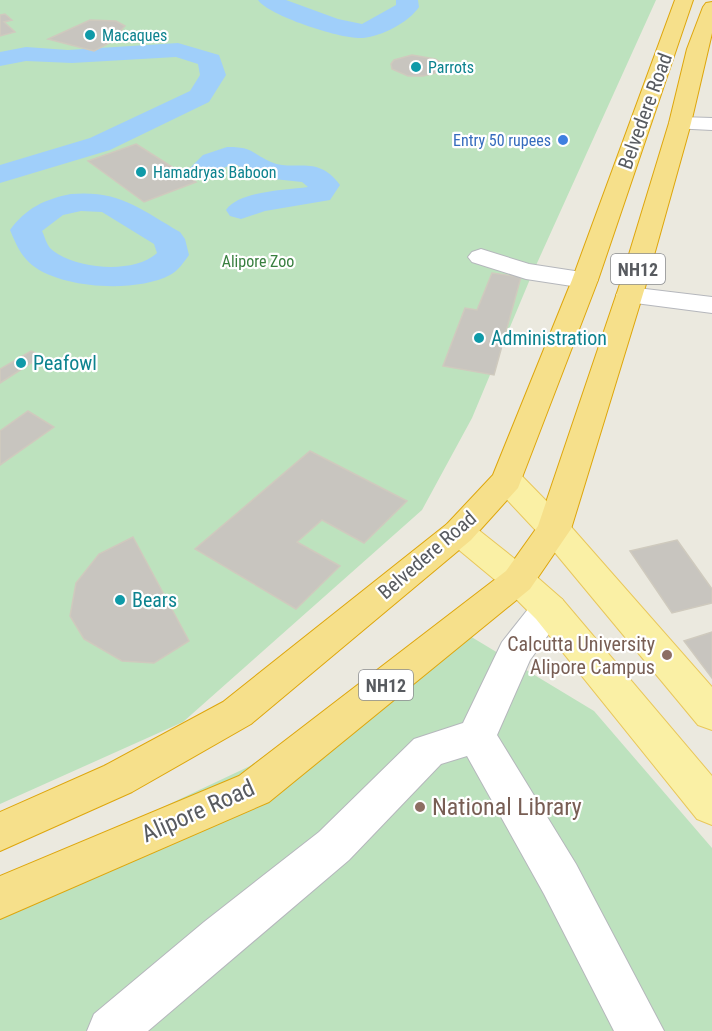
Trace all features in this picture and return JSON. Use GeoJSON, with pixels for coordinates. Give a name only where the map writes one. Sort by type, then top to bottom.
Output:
{"type":"FeatureCollection","features":[{"type":"Feature","properties":{"kind":"highway","name":"Belvedere Road"},"geometry":{"type":"LineString","coordinates":[[0,832],[118,778],[237,713],[459,532],[507,480],[585,280],[684,0]]}},
{"type":"Feature","properties":{"kind":"highway","name":"Belvedere Road"},"geometry":{"type":"LineString","coordinates":[[518,580],[554,529],[629,295],[680,123],[705,50],[712,7]]}},
{"type":"Feature","properties":{"kind":"highway","name":"Alipore Road"},"geometry":{"type":"LineString","coordinates":[[0,897],[254,789],[518,580]]}},
{"type":"Feature","properties":{"kind":"main road"},"geometry":{"type":"LineString","coordinates":[[507,480],[554,529],[712,714]]}},
{"type":"Feature","properties":{"kind":"main road"},"geometry":{"type":"LineString","coordinates":[[459,532],[518,580],[549,609],[712,806]]}},
{"type":"Feature","properties":{"kind":"lane"},"geometry":{"type":"LineString","coordinates":[[680,123],[712,124]]}},
{"type":"Feature","properties":{"kind":"lane"},"geometry":{"type":"LineString","coordinates":[[481,257],[526,271],[585,280]]}},
{"type":"Feature","properties":{"kind":"lane"},"geometry":{"type":"LineString","coordinates":[[629,295],[712,305]]}},
{"type":"Feature","properties":{"kind":"lane"},"geometry":{"type":"LineString","coordinates":[[111,1031],[333,846],[428,751],[477,736],[515,652],[549,609]]}},
{"type":"Feature","properties":{"kind":"lane"},"geometry":{"type":"LineString","coordinates":[[477,736],[560,879],[640,1031]]}},
{"type":"Feature","properties":{"kind":"green space","name":"Alipore Zoo"},"geometry":{"type":"Polygon","coordinates":[[[0,0],[656,0],[533,272],[472,418],[422,510],[183,722],[0,804],[0,0]]]}},
{"type":"Feature","properties":{"kind":"green space","name":"National Library"},"geometry":{"type":"Polygon","coordinates":[[[450,624],[594,711],[712,848],[712,1031],[0,1031],[0,884],[250,766],[450,624]]]}},
{"type":"Feature","properties":{"kind":"building"},"geometry":{"type":"Polygon","coordinates":[[[5,14],[12,20],[4,22],[15,32],[0,36],[0,15],[5,14]]]}},
{"type":"Feature","properties":{"kind":"building","name":"Macaques"},"geometry":{"type":"Polygon","coordinates":[[[90,20],[116,21],[125,26],[121,30],[130,32],[94,51],[48,39],[90,20]]]}},
{"type":"Feature","properties":{"kind":"building","name":"Parrots"},"geometry":{"type":"Polygon","coordinates":[[[412,55],[435,59],[440,62],[442,68],[435,73],[423,76],[408,76],[392,69],[391,64],[394,60],[412,55]]]}},
{"type":"Feature","properties":{"kind":"building","name":"Hamadryas Baboon"},"geometry":{"type":"Polygon","coordinates":[[[136,144],[196,182],[144,202],[88,161],[136,144]]]}},
{"type":"Feature","properties":{"kind":"building","name":"Administration"},"geometry":{"type":"Polygon","coordinates":[[[492,273],[521,277],[494,375],[443,366],[465,308],[477,310],[492,273]]]}},
{"type":"Feature","properties":{"kind":"building","name":"Peafowl"},"geometry":{"type":"Polygon","coordinates":[[[31,351],[42,356],[0,383],[0,369],[31,351]]]}},
{"type":"Feature","properties":{"kind":"building"},"geometry":{"type":"Polygon","coordinates":[[[28,411],[54,427],[0,465],[0,431],[28,411]]]}},
{"type":"Feature","properties":{"kind":"building"},"geometry":{"type":"Polygon","coordinates":[[[310,451],[407,501],[364,543],[322,520],[297,542],[340,566],[296,609],[195,549],[310,451]]]}},
{"type":"Feature","properties":{"kind":"building","name":"Bears"},"geometry":{"type":"Polygon","coordinates":[[[133,537],[189,641],[154,663],[122,661],[84,639],[70,616],[76,583],[99,554],[133,537]]]}},
{"type":"Feature","properties":{"kind":"building"},"geometry":{"type":"Polygon","coordinates":[[[677,540],[712,589],[712,603],[672,613],[630,551],[677,540]]]}},
{"type":"Feature","properties":{"kind":"building"},"geometry":{"type":"Polygon","coordinates":[[[712,632],[712,678],[684,641],[712,632]]]}},
{"type":"Feature","properties":{"kind":"waterway"},"geometry":{"type":"LineString","coordinates":[[269,0],[315,20],[355,31],[368,30],[380,25],[408,7],[407,0]]}},
{"type":"Feature","properties":{"kind":"waterway"},"geometry":{"type":"LineString","coordinates":[[0,174],[100,144],[200,96],[213,75],[210,60],[178,50],[72,56]]}},
{"type":"Feature","properties":{"kind":"waterway"},"geometry":{"type":"LineString","coordinates":[[0,59],[26,54],[61,55]]}},
{"type":"Feature","properties":{"kind":"waterway"},"geometry":{"type":"LineString","coordinates":[[199,173],[213,161],[227,156],[243,156],[265,171],[309,174],[325,185],[319,194],[259,203],[241,210]]}},
{"type":"Feature","properties":{"kind":"waterway"},"geometry":{"type":"LineString","coordinates":[[105,203],[71,203],[43,214],[26,230],[35,251],[45,260],[60,267],[94,275],[146,273],[165,264],[173,255],[169,239],[112,205]]}},
{"type":"Feature","properties":{"kind":"place","name":"Macaques"},"geometry":{"type":"Point","coordinates":[90,35]}},
{"type":"Feature","properties":{"kind":"place","name":"Parrots"},"geometry":{"type":"Point","coordinates":[416,67]}},
{"type":"Feature","properties":{"kind":"place","name":"Entry 50 rupees"},"geometry":{"type":"Point","coordinates":[563,140]}},
{"type":"Feature","properties":{"kind":"place","name":"Hamadryas Baboon"},"geometry":{"type":"Point","coordinates":[141,172]}},
{"type":"Feature","properties":{"kind":"place","name":"Administration"},"geometry":{"type":"Point","coordinates":[479,338]}},
{"type":"Feature","properties":{"kind":"place","name":"Peafowl"},"geometry":{"type":"Point","coordinates":[21,363]}},
{"type":"Feature","properties":{"kind":"place","name":"Bears"},"geometry":{"type":"Point","coordinates":[120,600]}},
{"type":"Feature","properties":{"kind":"place","name":"Calcutta University Alipore Campus"},"geometry":{"type":"Point","coordinates":[667,655]}},
{"type":"Feature","properties":{"kind":"place","name":"National Library"},"geometry":{"type":"Point","coordinates":[420,807]}}]}
